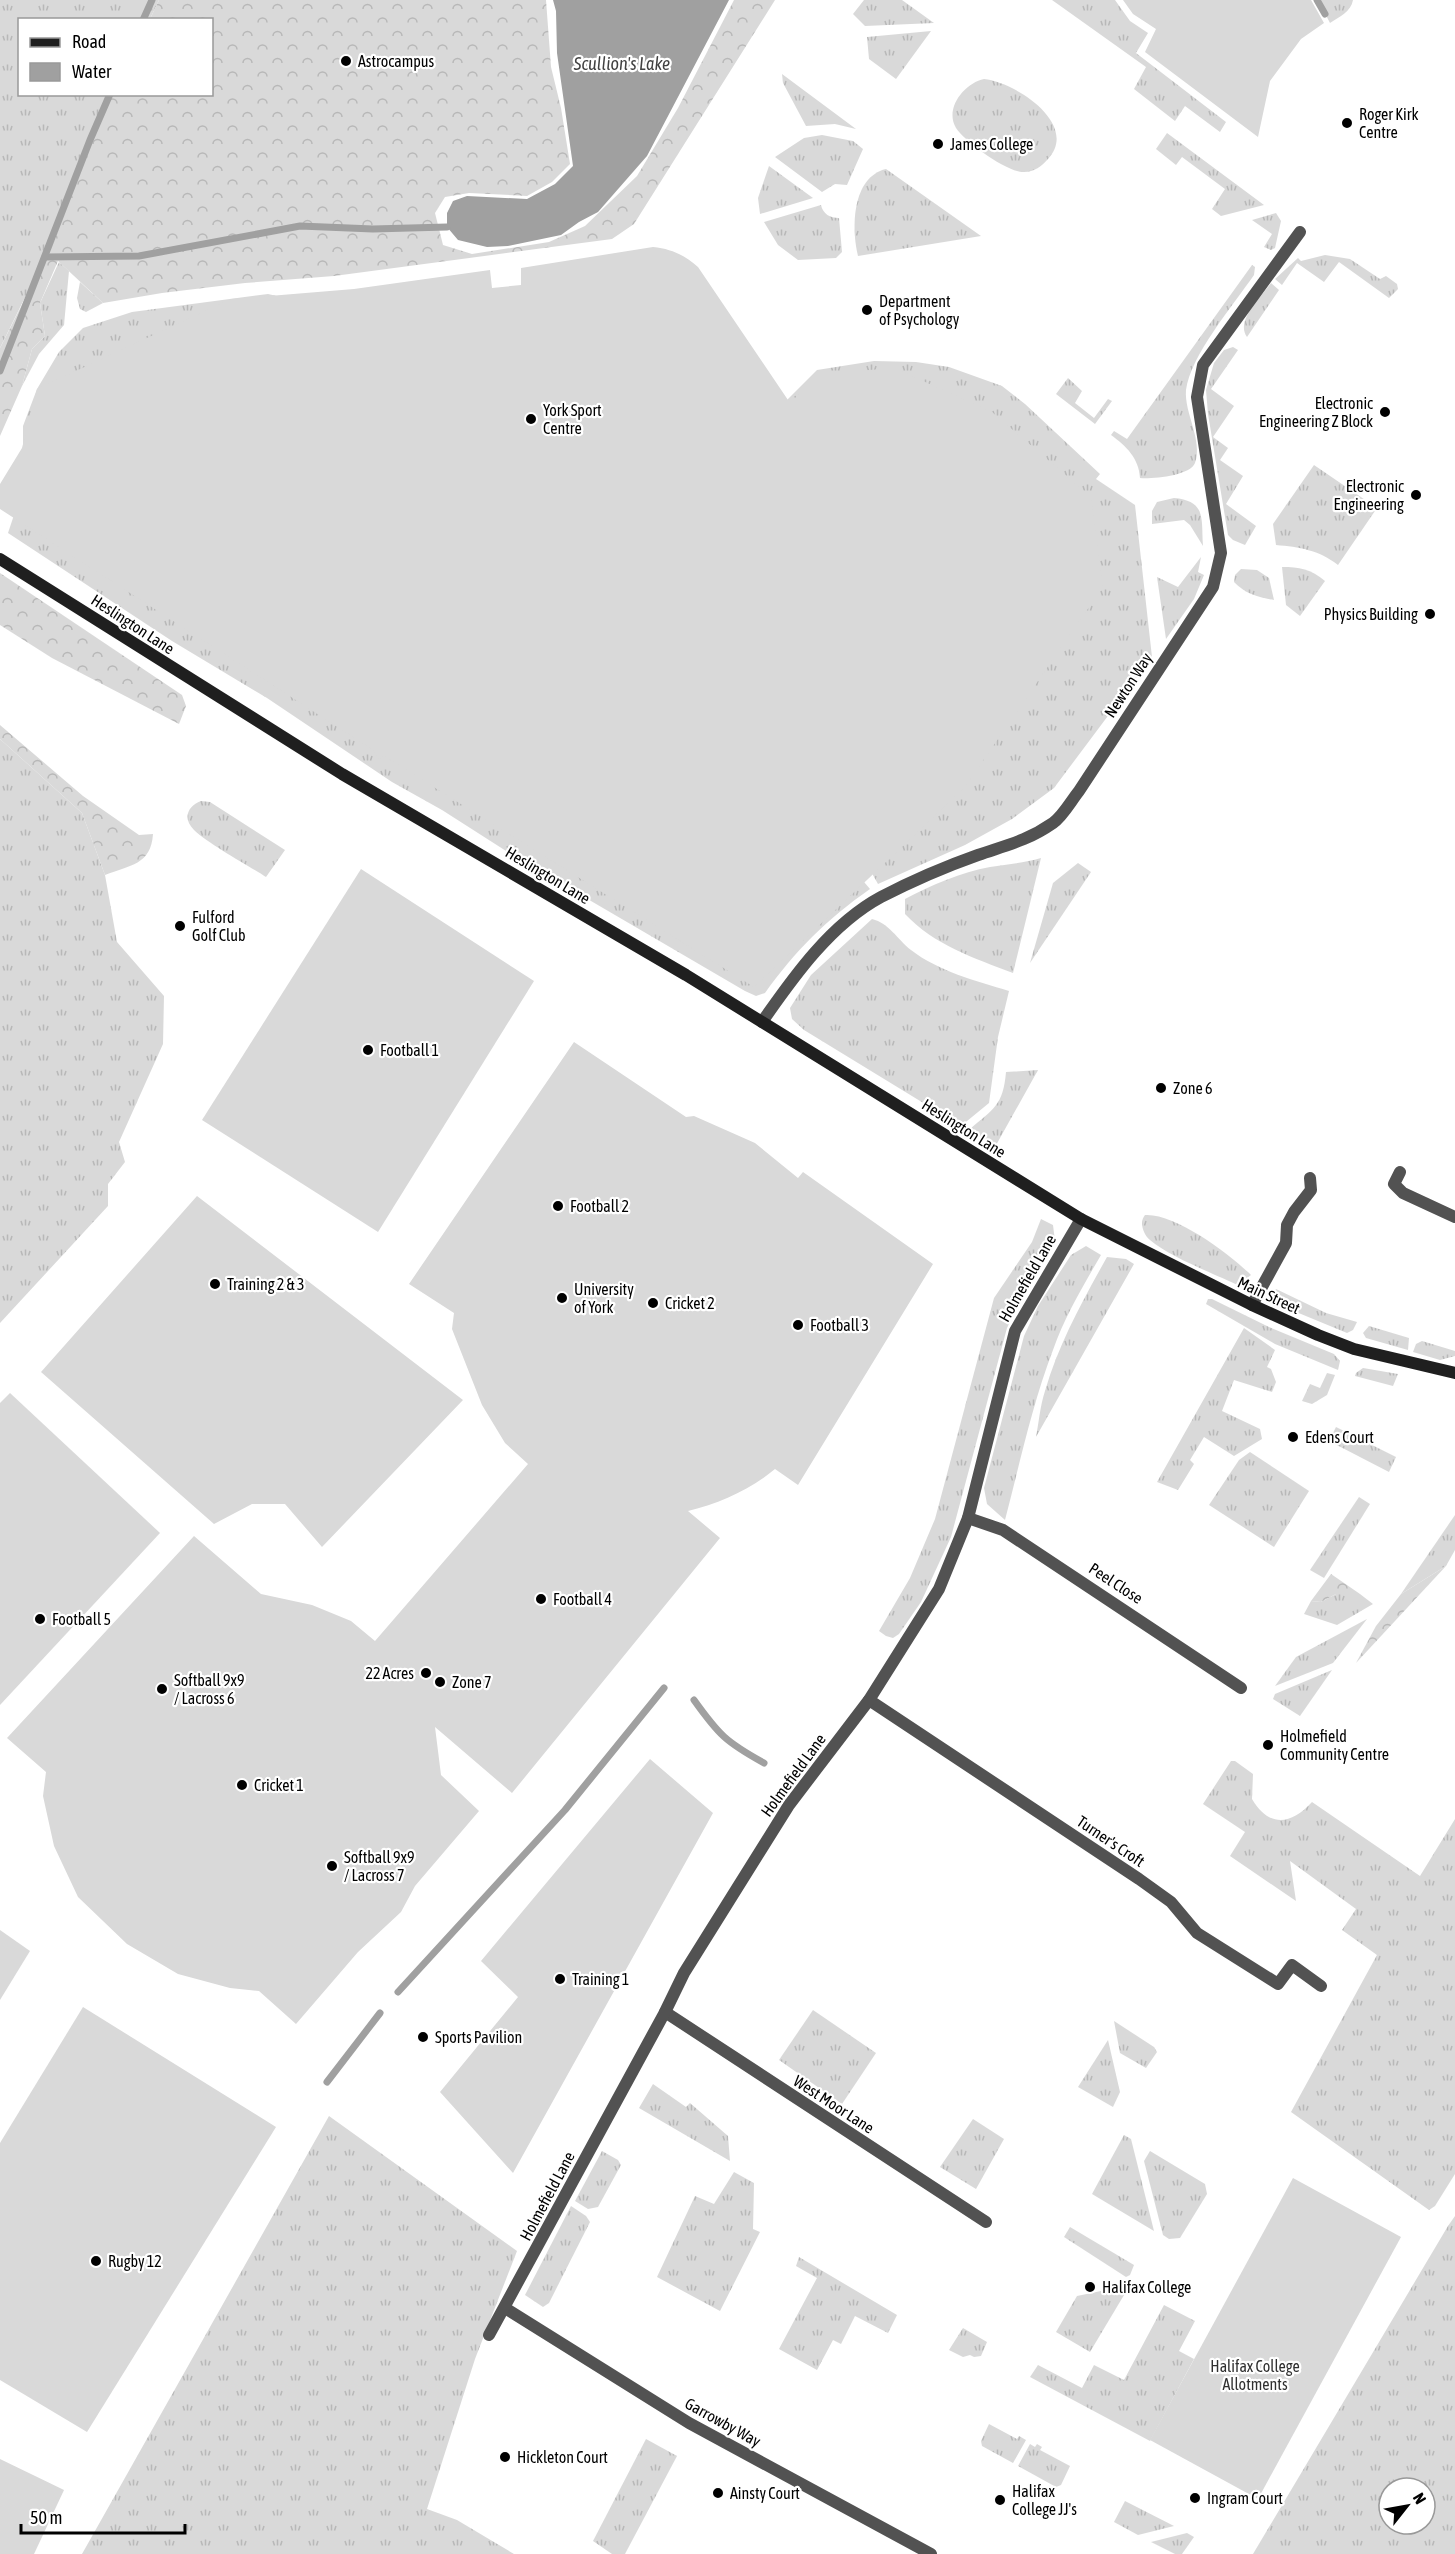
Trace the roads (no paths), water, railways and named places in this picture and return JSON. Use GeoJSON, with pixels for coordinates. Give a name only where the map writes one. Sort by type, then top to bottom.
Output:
{"type":"FeatureCollection","features":[{"type":"Feature","properties":{"kind":"street","name":"Newton Way"},"geometry":{"type":"LineString","coordinates":[[762,1022],[784,990],[842,923],[879,898],[931,872],[1018,843],[1056,822],[1079,791],[1213,587],[1221,553],[1197,397],[1203,365],[1300,232]]}},
{"type":"Feature","properties":{"kind":"street","name":"Heslington Lane"},"geometry":{"type":"LineString","coordinates":[[0,559],[342,774],[762,1022],[1081,1219]]}},
{"type":"Feature","properties":{"kind":"street"},"geometry":{"type":"LineString","coordinates":[[1400,1172],[1394,1184],[1403,1193],[1455,1217]]}},
{"type":"Feature","properties":{"kind":"street"},"geometry":{"type":"LineString","coordinates":[[1252,1305],[1286,1243],[1287,1225],[1311,1190],[1310,1178]]}},
{"type":"Feature","properties":{"kind":"street","name":"Main Street"},"geometry":{"type":"LineString","coordinates":[[1081,1219],[1252,1305],[1354,1349],[1455,1373]]}},
{"type":"Feature","properties":{"kind":"street","name":"Holmefield Lane"},"geometry":{"type":"LineString","coordinates":[[489,2335],[665,2013],[684,1973],[789,1805],[869,1700],[939,1589],[968,1518],[1015,1331],[1081,1219]]}},
{"type":"Feature","properties":{"kind":"street","name":"Peel Close"},"geometry":{"type":"LineString","coordinates":[[968,1518],[1003,1530],[1241,1688]]}},
{"type":"Feature","properties":{"kind":"street","name":"Turner's Croft"},"geometry":{"type":"LineString","coordinates":[[869,1700],[1139,1879],[1171,1902],[1197,1932],[1278,1984],[1292,1965],[1321,1986]]}},
{"type":"Feature","properties":{"kind":"street","name":"West Moor Lane"},"geometry":{"type":"LineString","coordinates":[[665,2013],[986,2222]]}},
{"type":"Feature","properties":{"kind":"street","name":"Garrowby Way"},"geometry":{"type":"LineString","coordinates":[[505,2308],[689,2423],[931,2554]]}},
{"type":"Feature","properties":{"kind":"water","name":"Scullion's Lake"},"geometry":{"type":"Polygon","coordinates":[[[553,0],[729,0],[647,156],[598,212],[561,235],[508,246],[487,247],[458,240],[447,227],[447,213],[453,201],[467,196],[527,199],[555,184],[573,166],[557,53],[556,11],[553,0]]]}},
{"type":"Feature","properties":{"kind":"waterway"},"geometry":{"type":"LineString","coordinates":[[144,18],[152,0]]}},
{"type":"Feature","properties":{"kind":"waterway"},"geometry":{"type":"LineString","coordinates":[[1317,0],[1325,14]]}},
{"type":"Feature","properties":{"kind":"waterway"},"geometry":{"type":"LineString","coordinates":[[0,371],[109,96]]}},
{"type":"Feature","properties":{"kind":"waterway"},"geometry":{"type":"LineString","coordinates":[[45,257],[139,256],[300,226],[373,229],[447,227]]}},
{"type":"Feature","properties":{"kind":"waterway"},"geometry":{"type":"LineString","coordinates":[[398,1992],[565,1810],[664,1688]]}},
{"type":"Feature","properties":{"kind":"waterway"},"geometry":{"type":"LineString","coordinates":[[694,1700],[724,1737],[764,1763]]}},
{"type":"Feature","properties":{"kind":"waterway"},"geometry":{"type":"LineString","coordinates":[[327,2082],[380,2013]]}},
{"type":"Feature","properties":{"kind":"place","name":"Astrocampus"},"geometry":{"type":"Point","coordinates":[346,61]}},
{"type":"Feature","properties":{"kind":"place","name":"Roger Kirk Centre"},"geometry":{"type":"Point","coordinates":[1347,123]}},
{"type":"Feature","properties":{"kind":"place","name":"James College"},"geometry":{"type":"Point","coordinates":[938,144]}},
{"type":"Feature","properties":{"kind":"place","name":"Department of Psychology"},"geometry":{"type":"Point","coordinates":[867,310]}},
{"type":"Feature","properties":{"kind":"place","name":"Electronic Engineering Z Block"},"geometry":{"type":"Point","coordinates":[1385,412]}},
{"type":"Feature","properties":{"kind":"place","name":"York Sport Centre"},"geometry":{"type":"Point","coordinates":[531,419]}},
{"type":"Feature","properties":{"kind":"place","name":"Electronic Engineering"},"geometry":{"type":"Point","coordinates":[1416,495]}},
{"type":"Feature","properties":{"kind":"place","name":"Physics Building"},"geometry":{"type":"Point","coordinates":[1430,614]}},
{"type":"Feature","properties":{"kind":"place","name":"Fulford Golf Club"},"geometry":{"type":"Point","coordinates":[180,926]}},
{"type":"Feature","properties":{"kind":"place","name":"Football 1"},"geometry":{"type":"Point","coordinates":[368,1050]}},
{"type":"Feature","properties":{"kind":"place","name":"Zone 6"},"geometry":{"type":"Point","coordinates":[1161,1088]}},
{"type":"Feature","properties":{"kind":"place","name":"Football 2"},"geometry":{"type":"Point","coordinates":[558,1206]}},
{"type":"Feature","properties":{"kind":"place","name":"Training 2 & 3"},"geometry":{"type":"Point","coordinates":[215,1284]}},
{"type":"Feature","properties":{"kind":"place","name":"University of York"},"geometry":{"type":"Point","coordinates":[562,1298]}},
{"type":"Feature","properties":{"kind":"place","name":"Cricket 2"},"geometry":{"type":"Point","coordinates":[653,1303]}},
{"type":"Feature","properties":{"kind":"place","name":"Football 3"},"geometry":{"type":"Point","coordinates":[798,1325]}},
{"type":"Feature","properties":{"kind":"place","name":"Edens Court"},"geometry":{"type":"Point","coordinates":[1293,1437]}},
{"type":"Feature","properties":{"kind":"place","name":"Football 4"},"geometry":{"type":"Point","coordinates":[541,1599]}},
{"type":"Feature","properties":{"kind":"place","name":"Football 5"},"geometry":{"type":"Point","coordinates":[40,1619]}},
{"type":"Feature","properties":{"kind":"place","name":"22 Acres"},"geometry":{"type":"Point","coordinates":[426,1673]}},
{"type":"Feature","properties":{"kind":"place","name":"Zone 7"},"geometry":{"type":"Point","coordinates":[440,1682]}},
{"type":"Feature","properties":{"kind":"place","name":"Softball 9x9 / Lacross 6"},"geometry":{"type":"Point","coordinates":[162,1689]}},
{"type":"Feature","properties":{"kind":"place","name":"Holmefield Community Centre"},"geometry":{"type":"Point","coordinates":[1268,1745]}},
{"type":"Feature","properties":{"kind":"place","name":"Cricket 1"},"geometry":{"type":"Point","coordinates":[242,1785]}},
{"type":"Feature","properties":{"kind":"place","name":"Softball 9x9 / Lacross 7"},"geometry":{"type":"Point","coordinates":[332,1866]}},
{"type":"Feature","properties":{"kind":"place","name":"Training 1"},"geometry":{"type":"Point","coordinates":[560,1979]}},
{"type":"Feature","properties":{"kind":"place","name":"Sports Pavilion"},"geometry":{"type":"Point","coordinates":[423,2037]}},
{"type":"Feature","properties":{"kind":"place","name":"Rugby 12"},"geometry":{"type":"Point","coordinates":[96,2261]}},
{"type":"Feature","properties":{"kind":"place","name":"Halifax College"},"geometry":{"type":"Point","coordinates":[1090,2287]}},
{"type":"Feature","properties":{"kind":"place","name":"Hickleton Court"},"geometry":{"type":"Point","coordinates":[505,2457]}},
{"type":"Feature","properties":{"kind":"place","name":"Ainsty Court"},"geometry":{"type":"Point","coordinates":[718,2493]}},
{"type":"Feature","properties":{"kind":"place","name":"Ingram Court"},"geometry":{"type":"Point","coordinates":[1195,2498]}},
{"type":"Feature","properties":{"kind":"place","name":"Halifax College JJ's"},"geometry":{"type":"Point","coordinates":[1000,2500]}},
{"type":"Feature","properties":{"kind":"park label","name":"Halifax College Allotments"},"geometry":{"type":"Point","coordinates":[1255,2375]}}]}
